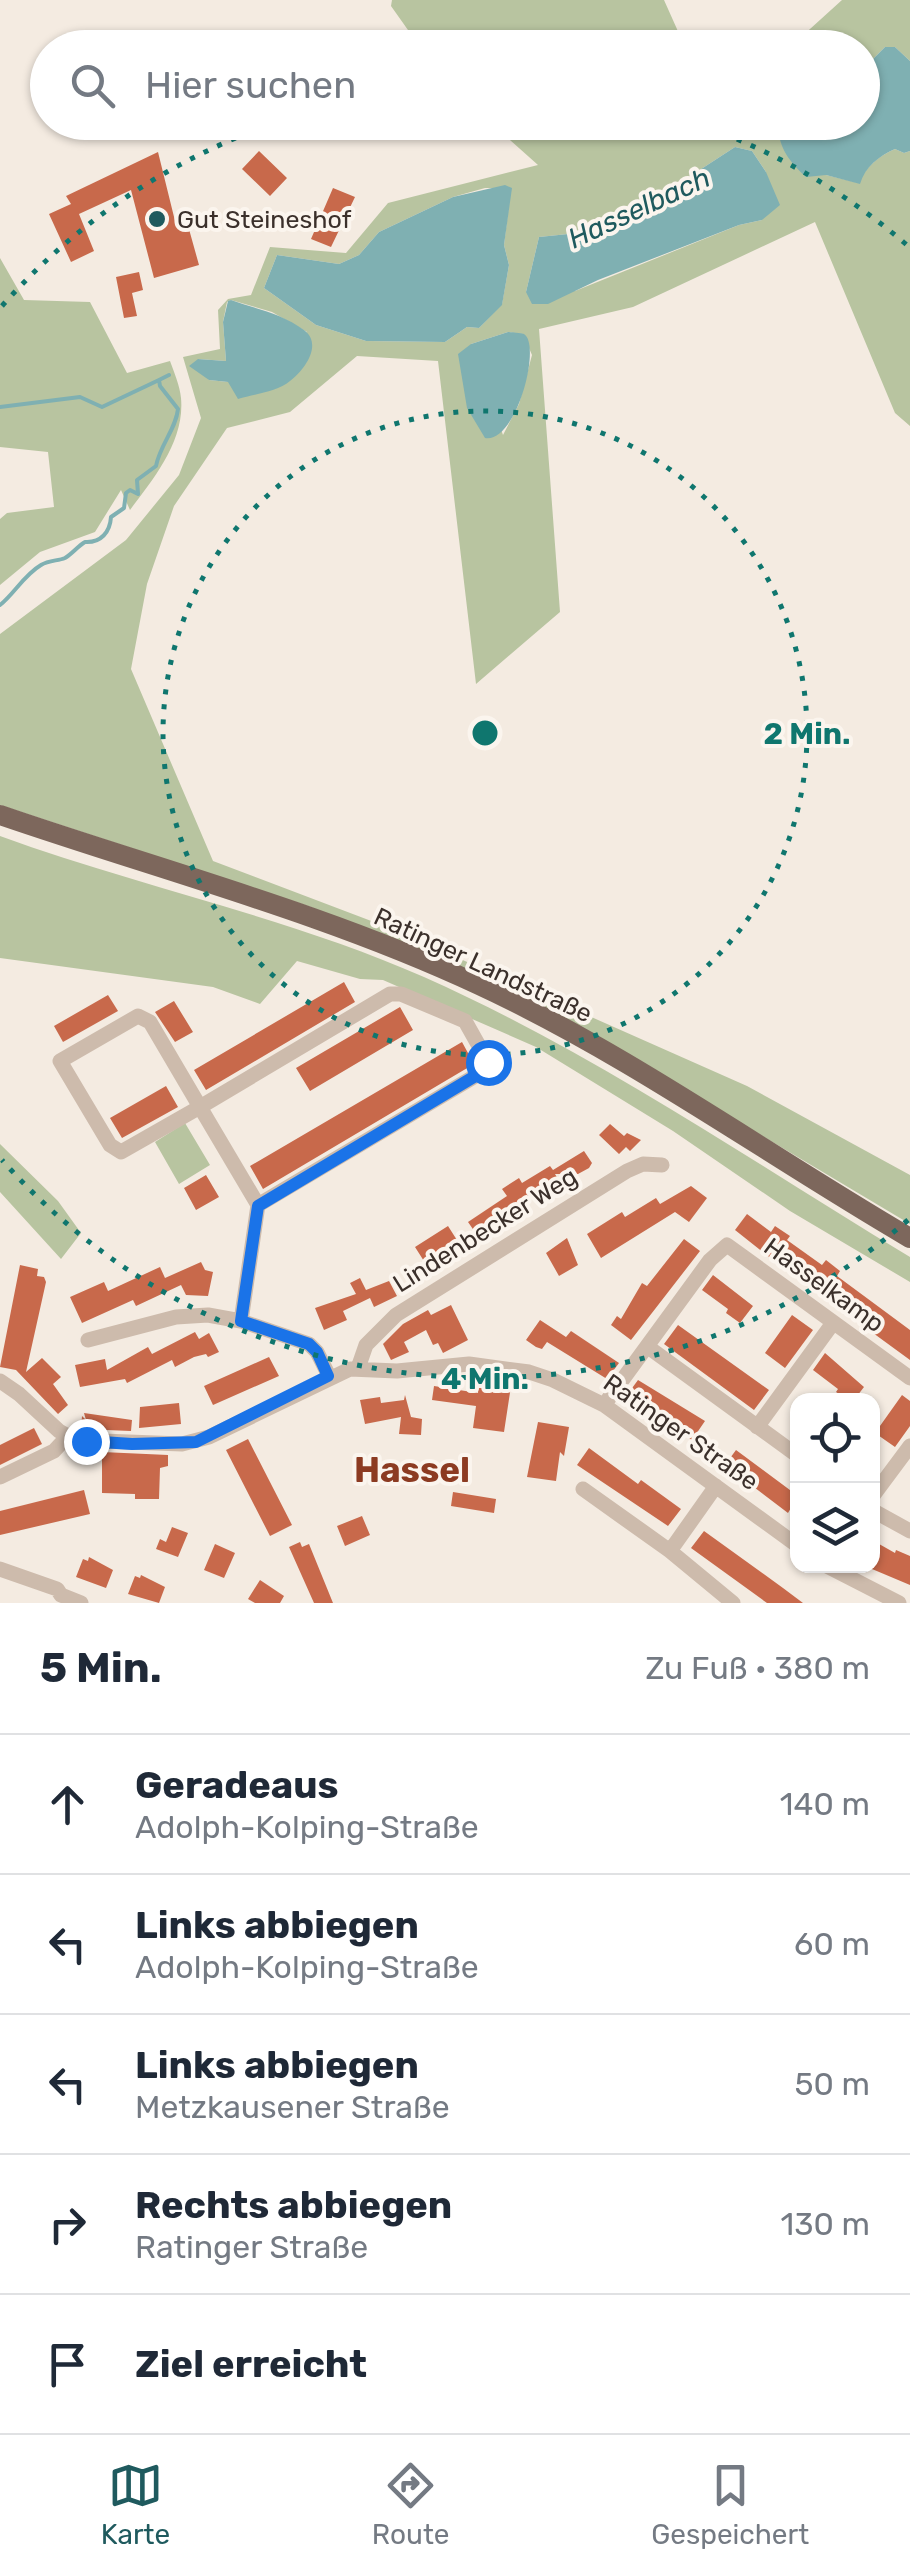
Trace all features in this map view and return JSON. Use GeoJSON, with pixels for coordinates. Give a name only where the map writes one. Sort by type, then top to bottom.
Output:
{"type":"FeatureCollection","features":[{"type":"Feature","properties":{"kind":"main road","name":"Ratinger Landstraße"},"geometry":{"type":"LineString","coordinates":[[0,815],[291,910],[478,984],[588,1041],[910,1238]]}},
{"type":"Feature","properties":{"kind":"street"},"geometry":{"type":"LineString","coordinates":[[241,1321],[258,1206],[200,1107],[146,1018],[132,1018],[60,1061],[110,1146],[121,1152],[200,1107],[395,992],[464,1022],[486,1056],[487,1068],[258,1206]]}},
{"type":"Feature","properties":{"kind":"street","name":"Lindenbecker Weg"},"geometry":{"type":"LineString","coordinates":[[358,1368],[366,1345],[396,1315],[627,1171],[643,1164],[662,1165]]}},
{"type":"Feature","properties":{"kind":"street","name":"Hasselkamp"},"geometry":{"type":"LineString","coordinates":[[604,1405],[710,1260],[727,1245],[910,1378]]}},
{"type":"Feature","properties":{"kind":"street"},"geometry":{"type":"LineString","coordinates":[[88,1340],[176,1317],[208,1315],[241,1321],[309,1344],[328,1376]]}},
{"type":"Feature","properties":{"kind":"street"},"geometry":{"type":"LineString","coordinates":[[758,1426],[832,1323]]}},
{"type":"Feature","properties":{"kind":"street"},"geometry":{"type":"LineString","coordinates":[[648,1347],[790,1450]]}},
{"type":"Feature","properties":{"kind":"street","name":"Ratinger Straße"},"geometry":{"type":"LineString","coordinates":[[67,1437],[132,1444],[196,1442],[328,1376],[358,1368],[398,1372],[445,1365],[500,1366],[553,1380],[604,1405],[790,1540]]}},
{"type":"Feature","properties":{"kind":"street"},"geometry":{"type":"LineString","coordinates":[[0,1382],[67,1437],[54,1451],[0,1477]]}},
{"type":"Feature","properties":{"kind":"street"},"geometry":{"type":"LineString","coordinates":[[880,1487],[908,1452]]}},
{"type":"Feature","properties":{"kind":"street"},"geometry":{"type":"LineString","coordinates":[[670,1551],[716,1486]]}},
{"type":"Feature","properties":{"kind":"street"},"geometry":{"type":"LineString","coordinates":[[582,1489],[670,1551],[734,1603]]}},
{"type":"Feature","properties":{"kind":"street"},"geometry":{"type":"LineString","coordinates":[[880,1514],[910,1530]]}},
{"type":"Feature","properties":{"kind":"street"},"geometry":{"type":"LineString","coordinates":[[0,1569],[57,1589],[61,1595],[81,1603]]}},
{"type":"Feature","properties":{"kind":"street"},"geometry":{"type":"LineString","coordinates":[[841,1573],[899,1603]]}},
{"type":"Feature","properties":{"kind":"green space"},"geometry":{"type":"Polygon","coordinates":[[[392,0],[664,0],[677,30],[408,30],[391,6],[392,0]]]}},
{"type":"Feature","properties":{"kind":"green space"},"geometry":{"type":"Polygon","coordinates":[[[842,0],[910,0],[910,61],[895,47],[885,47],[880,52],[880,30],[809,30],[842,0]]]}},
{"type":"Feature","properties":{"kind":"green space"},"geometry":{"type":"Polygon","coordinates":[[[510,140],[792,140],[826,175],[859,183],[883,155],[895,149],[910,151],[910,426],[895,413],[815,222],[633,307],[539,329],[560,612],[476,684],[438,361],[357,356],[290,412],[227,428],[174,506],[147,584],[131,669],[213,861],[395,930],[747,1086],[910,1175],[910,1224],[603,1041],[311,907],[0,805],[0,634],[126,540],[179,475],[201,418],[183,357],[220,349],[218,310],[228,299],[251,295],[270,247],[346,253],[388,203],[538,165],[510,140]],[[735,147],[626,218],[578,233],[539,237],[526,292],[575,291],[739,225],[762,220],[766,172],[752,151],[735,147]],[[485,188],[453,197],[379,232],[359,255],[339,264],[277,255],[264,288],[316,325],[366,341],[445,342],[467,327],[479,328],[502,304],[509,265],[504,245],[511,188],[485,188]],[[227,302],[223,322],[226,361],[198,359],[209,380],[228,382],[307,332],[272,312],[227,302]],[[508,332],[471,344],[503,435],[519,404],[532,355],[523,334],[508,332]]]}},
{"type":"Feature","properties":{"kind":"green space"},"geometry":{"type":"Polygon","coordinates":[[[0,258],[24,300],[90,302],[127,373],[170,361],[181,398],[181,414],[173,444],[130,510],[121,490],[95,532],[40,552],[0,585],[0,519],[7,513],[54,507],[48,452],[0,447],[0,258]]]}},
{"type":"Feature","properties":{"kind":"green space"},"geometry":{"type":"Polygon","coordinates":[[[0,836],[320,937],[424,977],[487,1007],[672,1110],[910,1257],[910,1282],[790,1211],[673,1131],[536,1047],[383,980],[360,979],[297,961],[260,1004],[213,987],[0,958],[0,836]]]}},
{"type":"Feature","properties":{"kind":"green space"},"geometry":{"type":"Polygon","coordinates":[[[185,1123],[210,1165],[179,1184],[155,1142],[185,1123]]]}},
{"type":"Feature","properties":{"kind":"green space"},"geometry":{"type":"Polygon","coordinates":[[[0,1144],[58,1201],[81,1233],[61,1259],[0,1192],[0,1144]]]}},
{"type":"Feature","properties":{"kind":"water"},"geometry":{"type":"Polygon","coordinates":[[[885,47],[895,47],[910,61],[910,151],[895,149],[883,155],[869,167],[860,184],[826,175],[806,177],[786,154],[781,140],[880,140],[880,52],[885,47]]]}},
{"type":"Feature","properties":{"kind":"water"},"geometry":{"type":"Polygon","coordinates":[[[735,147],[752,151],[780,205],[762,220],[739,225],[598,280],[548,304],[532,304],[526,292],[539,237],[578,233],[626,218],[735,147]]]}},
{"type":"Feature","properties":{"kind":"water"},"geometry":{"type":"Polygon","coordinates":[[[505,185],[512,188],[504,245],[509,265],[502,305],[479,328],[467,327],[445,342],[366,341],[316,325],[264,288],[277,255],[339,264],[359,255],[379,232],[453,197],[505,185]]]}},
{"type":"Feature","properties":{"kind":"water"},"geometry":{"type":"Polygon","coordinates":[[[231,300],[286,319],[309,336],[310,357],[285,385],[238,399],[228,382],[209,380],[189,366],[198,359],[226,361],[223,322],[231,300]]]}},
{"type":"Feature","properties":{"kind":"water"},"geometry":{"type":"Polygon","coordinates":[[[508,332],[524,334],[529,342],[528,373],[507,426],[496,436],[485,438],[467,408],[458,354],[471,344],[508,332]]]}},
{"type":"Feature","properties":{"kind":"building"},"geometry":{"type":"Polygon","coordinates":[[[259,151],[287,178],[270,196],[242,169],[259,151]]]}},
{"type":"Feature","properties":{"kind":"building","name":"Gut Steineshof"},"geometry":{"type":"Polygon","coordinates":[[[158,152],[176,225],[187,222],[199,265],[154,278],[131,190],[79,214],[94,251],[71,262],[49,214],[71,204],[66,196],[158,152]]]}},
{"type":"Feature","properties":{"kind":"building"},"geometry":{"type":"Polygon","coordinates":[[[333,188],[355,197],[331,247],[311,239],[333,188]]]}},
{"type":"Feature","properties":{"kind":"building"},"geometry":{"type":"Polygon","coordinates":[[[139,272],[143,290],[132,293],[137,316],[124,318],[116,277],[139,272]]]}},
{"type":"Feature","properties":{"kind":"building"},"geometry":{"type":"Polygon","coordinates":[[[344,982],[355,1002],[206,1090],[194,1070],[344,982]]]}},
{"type":"Feature","properties":{"kind":"building"},"geometry":{"type":"Polygon","coordinates":[[[108,995],[118,1011],[63,1042],[54,1026],[108,995]]]}},
{"type":"Feature","properties":{"kind":"building"},"geometry":{"type":"Polygon","coordinates":[[[174,1001],[193,1032],[175,1042],[155,1012],[174,1001]]]}},
{"type":"Feature","properties":{"kind":"building"},"geometry":{"type":"Polygon","coordinates":[[[400,1007],[413,1030],[310,1091],[296,1068],[400,1007]]]}},
{"type":"Feature","properties":{"kind":"building"},"geometry":{"type":"Polygon","coordinates":[[[462,1042],[474,1064],[263,1189],[250,1166],[462,1042]]]}},
{"type":"Feature","properties":{"kind":"building"},"geometry":{"type":"Polygon","coordinates":[[[166,1086],[178,1107],[122,1138],[110,1118],[166,1086]]]}},
{"type":"Feature","properties":{"kind":"building"},"geometry":{"type":"Polygon","coordinates":[[[610,1124],[624,1136],[627,1133],[641,1140],[630,1151],[626,1147],[619,1154],[599,1135],[610,1124]]]}},
{"type":"Feature","properties":{"kind":"building"},"geometry":{"type":"Polygon","coordinates":[[[584,1151],[592,1163],[589,1168],[578,1174],[555,1174],[561,1184],[543,1195],[540,1191],[498,1218],[502,1223],[477,1235],[468,1222],[507,1196],[502,1189],[519,1178],[522,1183],[550,1166],[553,1170],[584,1151]]]}},
{"type":"Feature","properties":{"kind":"building"},"geometry":{"type":"Polygon","coordinates":[[[206,1175],[219,1197],[196,1210],[184,1188],[206,1175]]]}},
{"type":"Feature","properties":{"kind":"building"},"geometry":{"type":"Polygon","coordinates":[[[691,1186],[707,1198],[689,1222],[675,1212],[601,1258],[587,1234],[622,1212],[625,1217],[656,1198],[660,1204],[691,1186]]]}},
{"type":"Feature","properties":{"kind":"building"},"geometry":{"type":"Polygon","coordinates":[[[747,1214],[771,1232],[775,1226],[790,1236],[787,1240],[822,1265],[826,1260],[840,1271],[837,1276],[910,1330],[910,1360],[832,1303],[836,1298],[776,1256],[773,1260],[735,1230],[747,1214]]]}},
{"type":"Feature","properties":{"kind":"building"},"geometry":{"type":"Polygon","coordinates":[[[448,1226],[462,1248],[429,1269],[415,1247],[448,1226]]]}},
{"type":"Feature","properties":{"kind":"building"},"geometry":{"type":"Polygon","coordinates":[[[567,1238],[578,1265],[559,1276],[546,1253],[567,1238]]]}},
{"type":"Feature","properties":{"kind":"building"},"geometry":{"type":"Polygon","coordinates":[[[684,1239],[700,1251],[631,1340],[611,1325],[617,1316],[621,1319],[642,1283],[647,1286],[684,1239]]]}},
{"type":"Feature","properties":{"kind":"building"},"geometry":{"type":"Polygon","coordinates":[[[201,1262],[205,1270],[213,1272],[208,1296],[186,1295],[181,1285],[136,1306],[133,1300],[82,1323],[70,1297],[104,1282],[108,1291],[160,1267],[165,1278],[201,1262]]]}},
{"type":"Feature","properties":{"kind":"building"},"geometry":{"type":"Polygon","coordinates":[[[20,1265],[38,1269],[37,1276],[44,1277],[46,1282],[26,1372],[42,1358],[61,1377],[53,1384],[68,1405],[58,1414],[16,1370],[0,1367],[20,1265]]]}},
{"type":"Feature","properties":{"kind":"building"},"geometry":{"type":"Polygon","coordinates":[[[713,1275],[753,1306],[740,1323],[702,1290],[713,1275]]]}},
{"type":"Feature","properties":{"kind":"building"},"geometry":{"type":"Polygon","coordinates":[[[360,1278],[366,1290],[389,1281],[397,1296],[374,1307],[370,1298],[343,1311],[347,1320],[324,1330],[315,1308],[356,1294],[350,1283],[360,1278]]]}},
{"type":"Feature","properties":{"kind":"building"},"geometry":{"type":"Polygon","coordinates":[[[451,1305],[468,1340],[443,1353],[438,1343],[433,1345],[426,1330],[404,1342],[409,1352],[391,1360],[383,1344],[403,1324],[428,1310],[431,1315],[451,1305]]]}},
{"type":"Feature","properties":{"kind":"building"},"geometry":{"type":"Polygon","coordinates":[[[792,1315],[813,1330],[785,1368],[765,1353],[792,1315]]]}},
{"type":"Feature","properties":{"kind":"building"},"geometry":{"type":"Polygon","coordinates":[[[540,1320],[566,1337],[571,1331],[619,1363],[607,1379],[547,1342],[542,1349],[536,1347],[526,1340],[540,1320]]]}},
{"type":"Feature","properties":{"kind":"building"},"geometry":{"type":"Polygon","coordinates":[[[678,1325],[769,1390],[754,1410],[664,1344],[678,1325]]]}},
{"type":"Feature","properties":{"kind":"building"},"geometry":{"type":"Polygon","coordinates":[[[195,1332],[199,1339],[209,1333],[219,1352],[194,1357],[175,1367],[172,1360],[127,1383],[125,1379],[80,1387],[75,1365],[105,1359],[107,1370],[148,1347],[152,1354],[195,1332]]]}},
{"type":"Feature","properties":{"kind":"building"},"geometry":{"type":"Polygon","coordinates":[[[825,1353],[864,1387],[859,1393],[838,1393],[838,1389],[813,1370],[825,1353]]]}},
{"type":"Feature","properties":{"kind":"building"},"geometry":{"type":"Polygon","coordinates":[[[269,1357],[279,1376],[213,1405],[204,1386],[269,1357]]]}},
{"type":"Feature","properties":{"kind":"building"},"geometry":{"type":"Polygon","coordinates":[[[638,1380],[705,1421],[692,1440],[627,1395],[638,1380]]]}},
{"type":"Feature","properties":{"kind":"building"},"geometry":{"type":"Polygon","coordinates":[[[479,1382],[511,1386],[504,1432],[473,1428],[476,1406],[432,1400],[434,1386],[478,1393],[479,1382]]]}},
{"type":"Feature","properties":{"kind":"building"},"geometry":{"type":"Polygon","coordinates":[[[405,1395],[411,1417],[422,1419],[421,1435],[399,1434],[401,1417],[365,1424],[360,1400],[380,1397],[381,1403],[404,1400],[405,1395]]]}},
{"type":"Feature","properties":{"kind":"building"},"geometry":{"type":"Polygon","coordinates":[[[902,1395],[910,1401],[910,1426],[895,1447],[880,1436],[880,1426],[902,1395]]]}},
{"type":"Feature","properties":{"kind":"building"},"geometry":{"type":"Polygon","coordinates":[[[179,1403],[181,1424],[139,1428],[140,1407],[179,1403]]]}},
{"type":"Feature","properties":{"kind":"building"},"geometry":{"type":"Polygon","coordinates":[[[84,1413],[132,1420],[131,1431],[81,1429],[82,1416],[86,1420],[84,1413]]]}},
{"type":"Feature","properties":{"kind":"building"},"geometry":{"type":"Polygon","coordinates":[[[538,1422],[569,1427],[556,1481],[527,1477],[538,1422]]]}},
{"type":"Feature","properties":{"kind":"building"},"geometry":{"type":"Polygon","coordinates":[[[34,1428],[42,1444],[0,1465],[0,1445],[34,1428]]]}},
{"type":"Feature","properties":{"kind":"building"},"geometry":{"type":"Polygon","coordinates":[[[248,1439],[292,1525],[270,1536],[226,1450],[248,1439]]]}},
{"type":"Feature","properties":{"kind":"building"},"geometry":{"type":"Polygon","coordinates":[[[589,1448],[681,1509],[668,1526],[577,1465],[589,1448]]]}},
{"type":"Feature","properties":{"kind":"building"},"geometry":{"type":"Polygon","coordinates":[[[736,1450],[790,1490],[788,1513],[725,1465],[736,1450]]]}},
{"type":"Feature","properties":{"kind":"building"},"geometry":{"type":"Polygon","coordinates":[[[102,1452],[168,1455],[168,1466],[160,1468],[159,1499],[102,1493],[102,1452]]]}},
{"type":"Feature","properties":{"kind":"building"},"geometry":{"type":"Polygon","coordinates":[[[84,1490],[90,1514],[0,1535],[0,1511],[84,1490]]]}},
{"type":"Feature","properties":{"kind":"building"},"geometry":{"type":"Polygon","coordinates":[[[453,1492],[496,1499],[494,1513],[451,1506],[453,1492]]]}},
{"type":"Feature","properties":{"kind":"building"},"geometry":{"type":"Polygon","coordinates":[[[362,1516],[370,1535],[345,1546],[337,1526],[362,1516]]]}},
{"type":"Feature","properties":{"kind":"building"},"geometry":{"type":"Polygon","coordinates":[[[172,1527],[188,1533],[178,1557],[156,1549],[160,1539],[166,1542],[172,1527]]]}},
{"type":"Feature","properties":{"kind":"building"},"geometry":{"type":"Polygon","coordinates":[[[704,1531],[803,1603],[767,1603],[691,1548],[704,1531]]]}},
{"type":"Feature","properties":{"kind":"building"},"geometry":{"type":"Polygon","coordinates":[[[300,1542],[302,1547],[309,1544],[333,1603],[314,1603],[289,1547],[300,1542]]]}},
{"type":"Feature","properties":{"kind":"building"},"geometry":{"type":"Polygon","coordinates":[[[215,1544],[235,1553],[224,1578],[204,1570],[215,1544]]]}},
{"type":"Feature","properties":{"kind":"building"},"geometry":{"type":"Polygon","coordinates":[[[880,1545],[910,1556],[910,1585],[880,1572],[880,1545]]]}},
{"type":"Feature","properties":{"kind":"building"},"geometry":{"type":"Polygon","coordinates":[[[89,1557],[113,1570],[106,1588],[76,1577],[83,1559],[88,1561],[89,1557]]]}},
{"type":"Feature","properties":{"kind":"building"},"geometry":{"type":"Polygon","coordinates":[[[141,1575],[165,1587],[159,1603],[128,1594],[135,1576],[141,1575]]]}},
{"type":"Feature","properties":{"kind":"building"},"geometry":{"type":"Polygon","coordinates":[[[260,1580],[284,1596],[280,1603],[255,1603],[248,1599],[260,1580]]]}},
{"type":"Feature","properties":{"kind":"waterway","name":"Hasselbach"},"geometry":{"type":"LineString","coordinates":[[0,605],[41,565],[65,558],[85,542],[100,538],[107,532],[111,517],[124,508],[126,493],[130,490],[138,494],[137,480],[156,466],[177,416],[178,409],[160,386],[159,380],[169,375]]}},
{"type":"Feature","properties":{"kind":"waterway"},"geometry":{"type":"LineString","coordinates":[[0,407],[80,397],[102,407],[159,380]]}},
{"type":"Feature","properties":{"kind":"place","name":"Gut Steineshof"},"geometry":{"type":"Point","coordinates":[157,219]}},
{"type":"Feature","properties":{"kind":"district","name":"Hassel"},"geometry":{"type":"Point","coordinates":[412,1470]}},
{"type":"Feature","properties":{"kind":"route"},"geometry":{"type":"LineString","coordinates":[[86,1441],[196,1442],[328,1376],[309,1344],[241,1321],[258,1206],[482,1072],[488,1062]]}}]}
